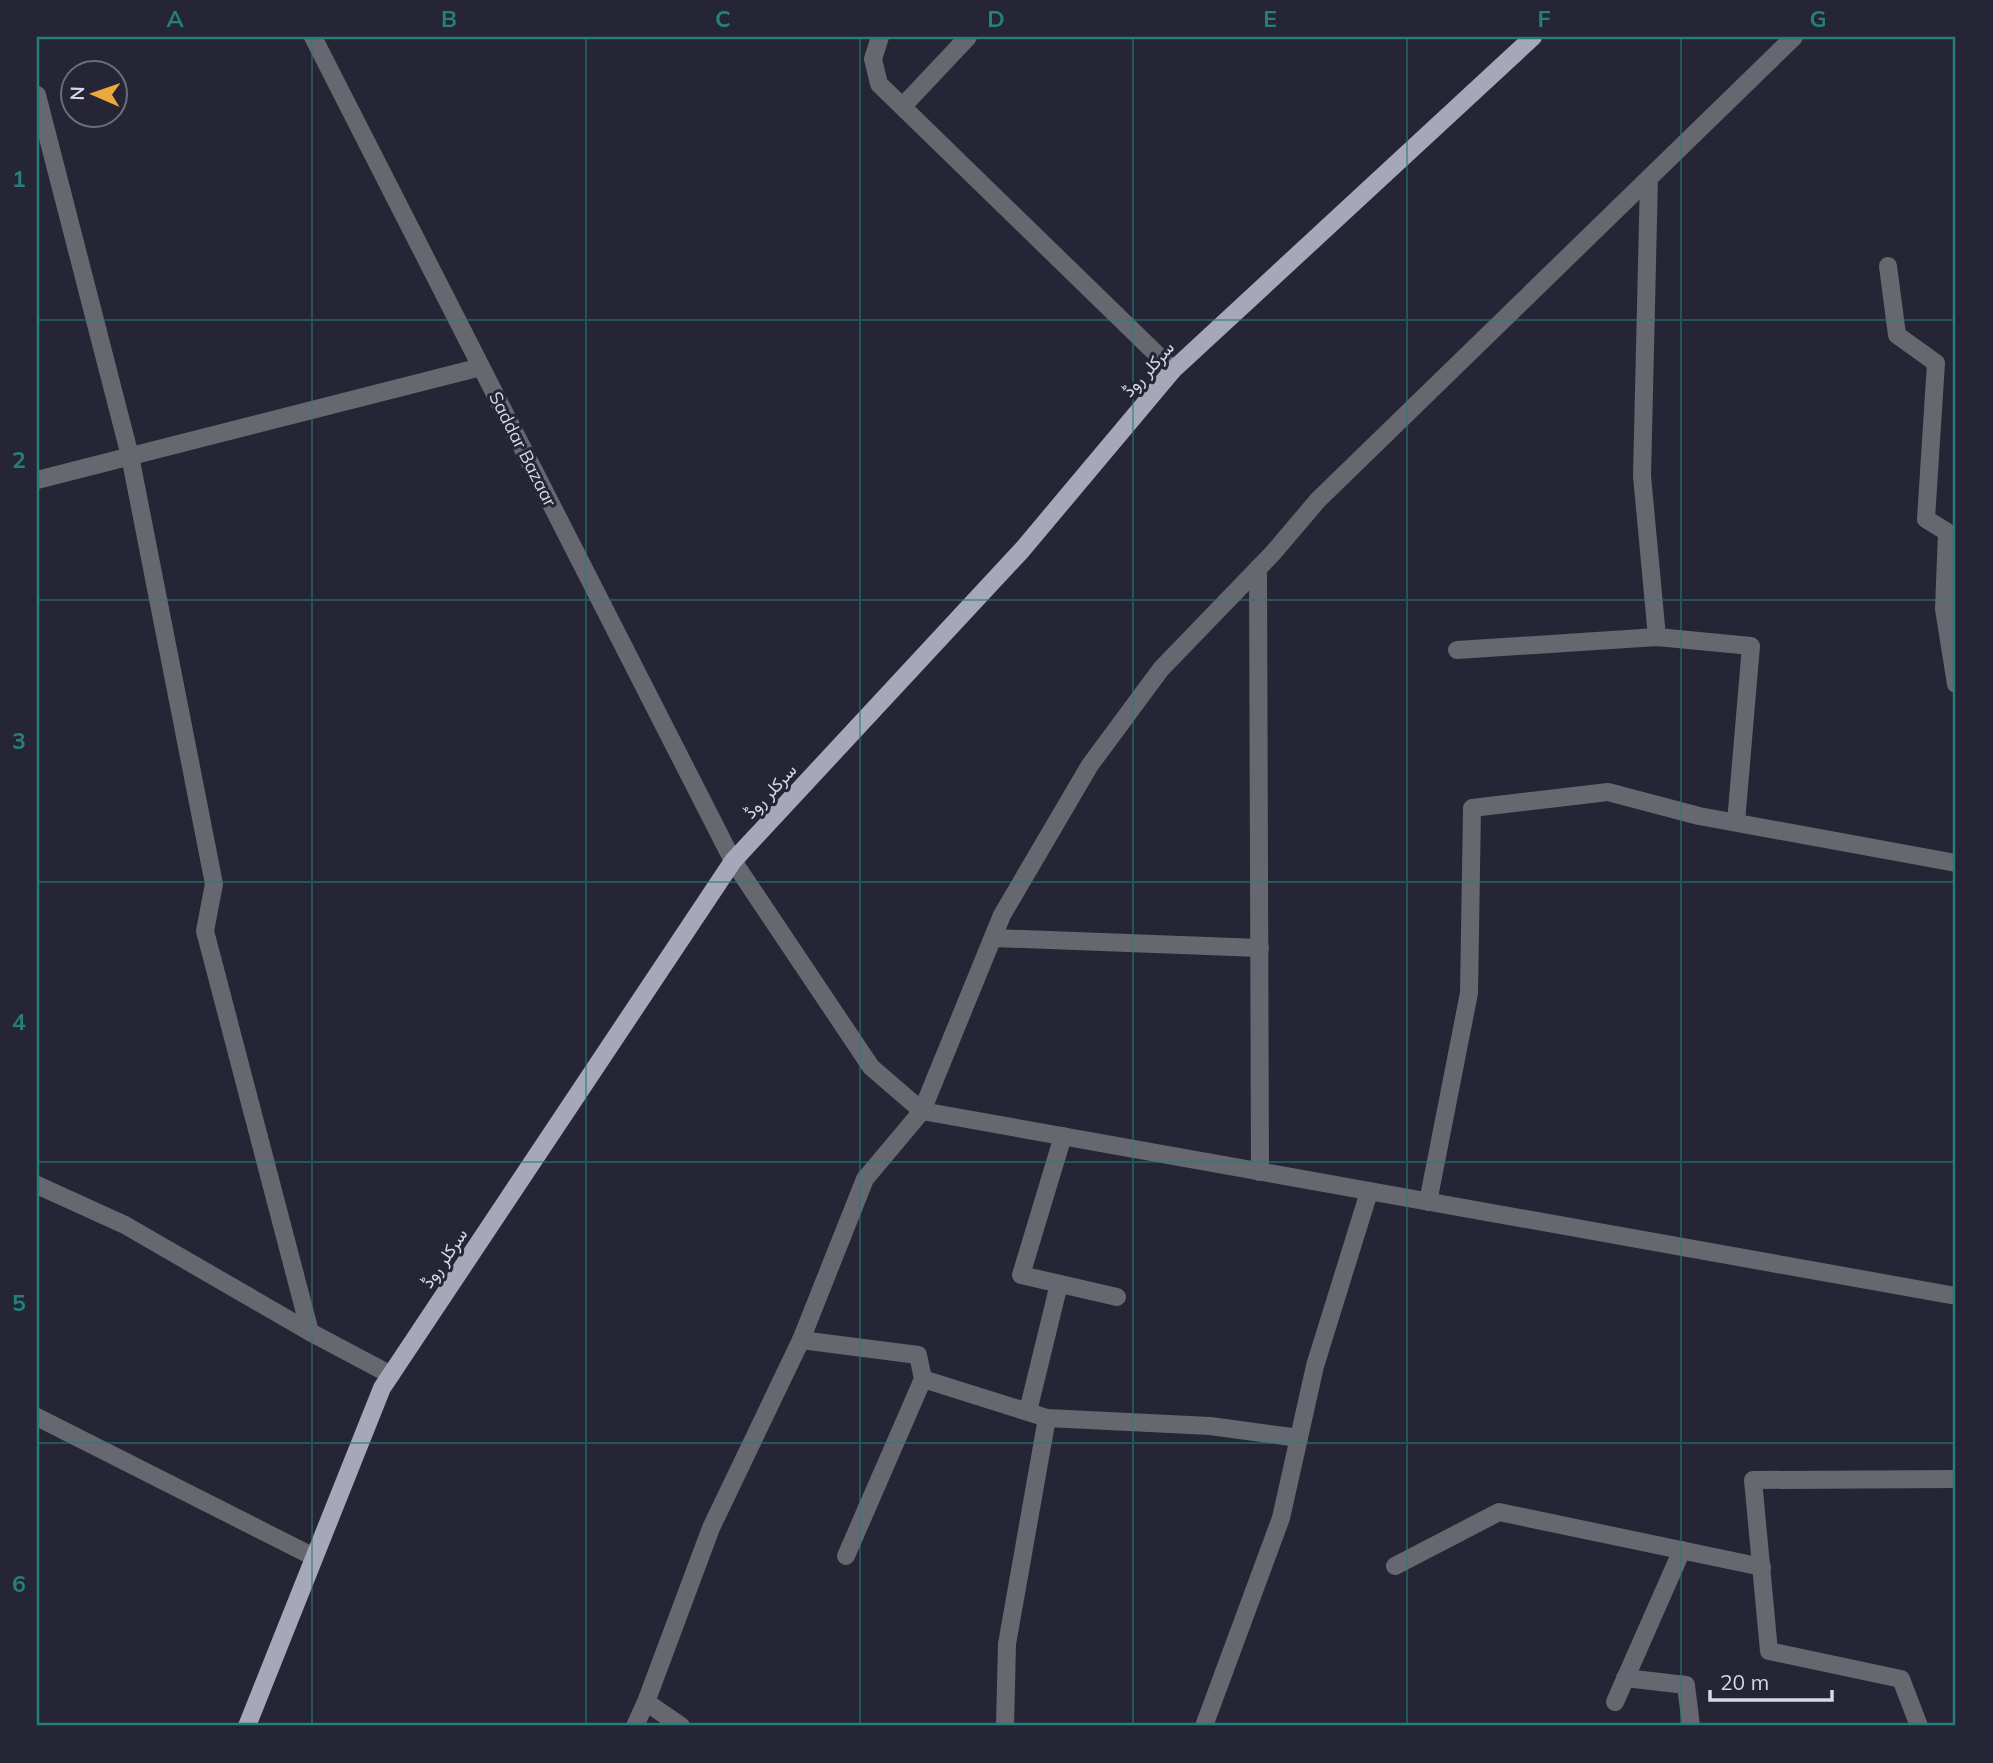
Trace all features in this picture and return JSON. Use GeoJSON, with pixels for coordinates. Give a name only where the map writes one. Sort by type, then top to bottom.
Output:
{"type":"FeatureCollection","features":[{"type":"Feature","properties":{"kind":"main road","name":"سرکلر روڈ"},"geometry":{"type":"LineString","coordinates":[[247,1726],[382,1388],[733,861],[1022,550],[1173,370],[1533,37]]}},
{"type":"Feature","properties":{"kind":"street","name":"Saddar Bazaar"},"geometry":{"type":"LineString","coordinates":[[313,37],[733,861],[872,1067],[922,1111]]}},
{"type":"Feature","properties":{"kind":"street"},"geometry":{"type":"LineString","coordinates":[[880,37],[873,58],[879,84],[1173,370]]}},
{"type":"Feature","properties":{"kind":"street"},"geometry":{"type":"LineString","coordinates":[[903,106],[968,37]]}},
{"type":"Feature","properties":{"kind":"street"},"geometry":{"type":"LineString","coordinates":[[635,1726],[711,1528],[800,1340],[866,1179],[922,1111],[1002,915],[1090,765],[1161,669],[1258,568],[1318,500],[1794,37]]}},
{"type":"Feature","properties":{"kind":"street"},"geometry":{"type":"LineString","coordinates":[[37,95],[130,456],[214,884],[205,931],[310,1332]]}},
{"type":"Feature","properties":{"kind":"street"},"geometry":{"type":"LineString","coordinates":[[1648,178],[1642,476],[1657,637]]}},
{"type":"Feature","properties":{"kind":"street"},"geometry":{"type":"LineString","coordinates":[[1888,266],[1897,335],[1936,363],[1926,519],[1947,532],[1944,609],[1956,684]]}},
{"type":"Feature","properties":{"kind":"street"},"geometry":{"type":"LineString","coordinates":[[37,480],[481,367]]}},
{"type":"Feature","properties":{"kind":"street"},"geometry":{"type":"LineString","coordinates":[[1258,568],[1260,1172]]}},
{"type":"Feature","properties":{"kind":"street"},"geometry":{"type":"LineString","coordinates":[[1457,650],[1657,637],[1751,646],[1737,822]]}},
{"type":"Feature","properties":{"kind":"street"},"geometry":{"type":"LineString","coordinates":[[1428,1202],[1469,993],[1472,808],[1608,792],[1699,816],[1956,863]]}},
{"type":"Feature","properties":{"kind":"street"},"geometry":{"type":"LineString","coordinates":[[993,938],[1259,948]]}},
{"type":"Feature","properties":{"kind":"street"},"geometry":{"type":"LineString","coordinates":[[922,1111],[1956,1296]]}},
{"type":"Feature","properties":{"kind":"street"},"geometry":{"type":"LineString","coordinates":[[1063,1136],[1021,1275],[1117,1297]]}},
{"type":"Feature","properties":{"kind":"street"},"geometry":{"type":"LineString","coordinates":[[37,1185],[125,1225],[310,1332],[391,1375]]}},
{"type":"Feature","properties":{"kind":"street"},"geometry":{"type":"LineString","coordinates":[[1204,1726],[1281,1518],[1315,1366],[1369,1192]]}},
{"type":"Feature","properties":{"kind":"street"},"geometry":{"type":"LineString","coordinates":[[1028,1411],[1059,1283]]}},
{"type":"Feature","properties":{"kind":"street"},"geometry":{"type":"LineString","coordinates":[[800,1340],[918,1355],[923,1379],[846,1556]]}},
{"type":"Feature","properties":{"kind":"street"},"geometry":{"type":"LineString","coordinates":[[923,1379],[1047,1418],[1210,1426],[1299,1438]]}},
{"type":"Feature","properties":{"kind":"street"},"geometry":{"type":"LineString","coordinates":[[37,1417],[314,1557]]}},
{"type":"Feature","properties":{"kind":"street"},"geometry":{"type":"LineString","coordinates":[[1004,1726],[1007,1644],[1047,1418]]}},
{"type":"Feature","properties":{"kind":"street"},"geometry":{"type":"LineString","coordinates":[[1919,1726],[1901,1679],[1769,1651],[1753,1480],[1956,1479]]}},
{"type":"Feature","properties":{"kind":"street"},"geometry":{"type":"LineString","coordinates":[[1395,1566],[1499,1512],[1762,1567]]}},
{"type":"Feature","properties":{"kind":"street"},"geometry":{"type":"LineString","coordinates":[[1615,1702],[1682,1550]]}},
{"type":"Feature","properties":{"kind":"street"},"geometry":{"type":"LineString","coordinates":[[1625,1678],[1686,1685],[1691,1726]]}},
{"type":"Feature","properties":{"kind":"street"},"geometry":{"type":"LineString","coordinates":[[646,1702],[681,1726]]}}]}
